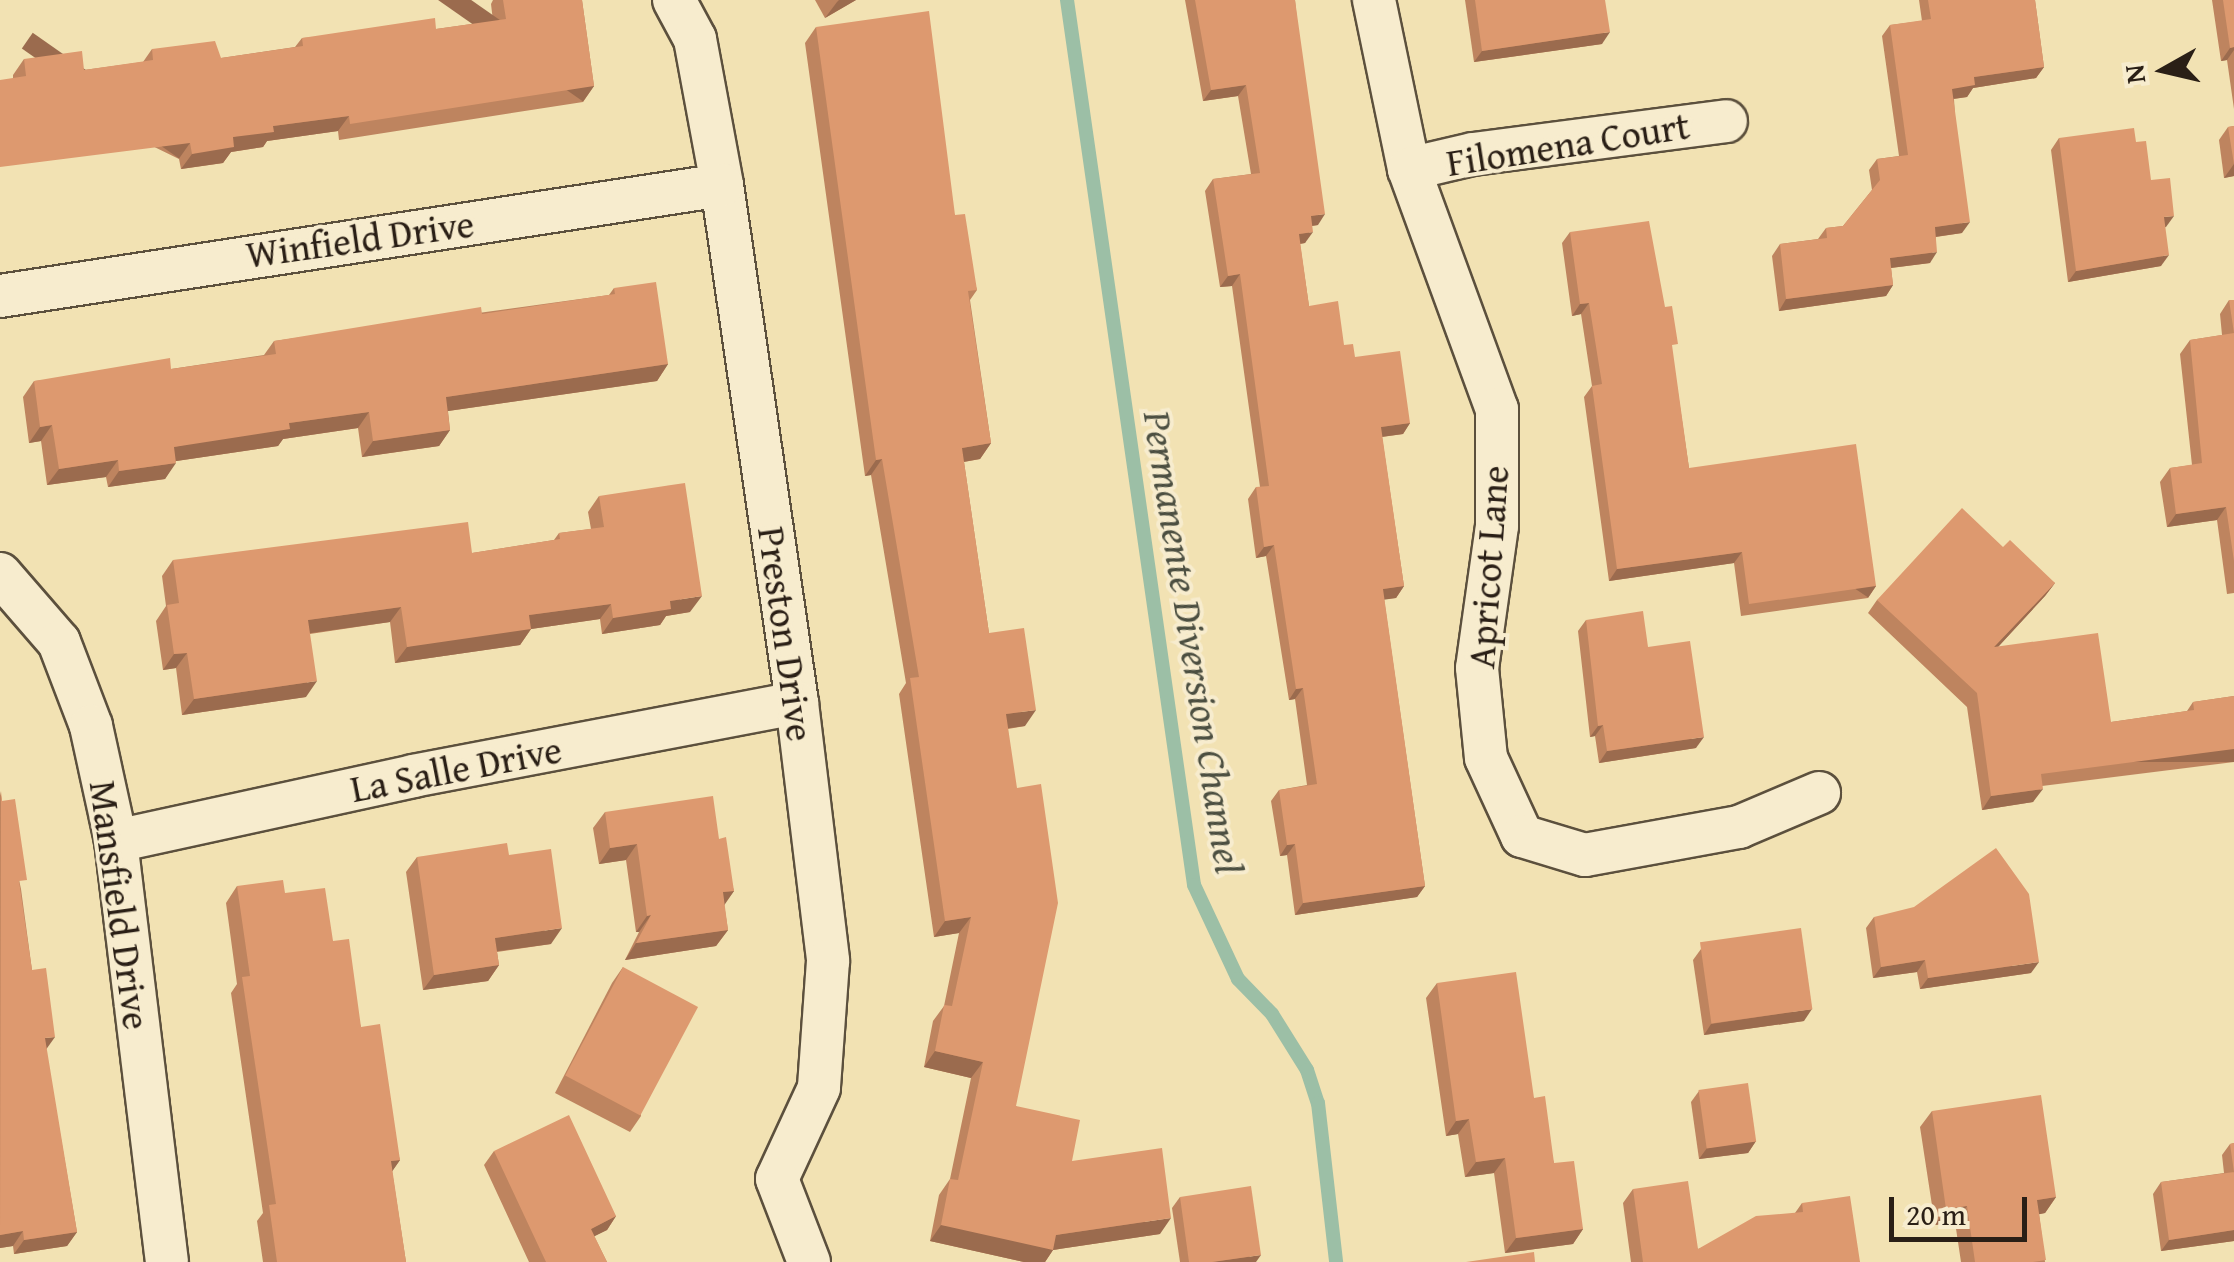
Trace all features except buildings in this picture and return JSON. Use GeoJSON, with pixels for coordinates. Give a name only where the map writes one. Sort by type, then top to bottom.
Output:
{"type":"FeatureCollection","features":[{"type":"Feature","properties":{"kind":"street","name":"Preston Drive"},"geometry":{"type":"LineString","coordinates":[[674,0],[695,38],[722,185],[797,703],[828,961],[819,1088],[777,1179],[809,1262]]}},
{"type":"Feature","properties":{"kind":"street","name":"Apricot Lane"},"geometry":{"type":"LineString","coordinates":[[1374,0],[1410,170],[1497,410],[1498,526],[1477,668],[1486,758],[1522,836],[1585,856],[1739,827],[1820,794]]}},
{"type":"Feature","properties":{"kind":"street","name":"Filomena Court"},"geometry":{"type":"LineString","coordinates":[[1410,170],[1473,154],[1726,120]]}},
{"type":"Feature","properties":{"kind":"street","name":"Winfield Drive"},"geometry":{"type":"LineString","coordinates":[[0,296],[722,185]]}},
{"type":"Feature","properties":{"kind":"street","name":"Mansfield Drive"},"geometry":{"type":"LineString","coordinates":[[0,574],[58,642],[91,726],[116,841],[168,1262]]}},
{"type":"Feature","properties":{"kind":"street","name":"La Salle Drive"},"geometry":{"type":"LineString","coordinates":[[116,841],[413,776],[797,703]]}},
{"type":"Feature","properties":{"kind":"waterway","name":"Permanente Diversion Channel"},"geometry":{"type":"LineString","coordinates":[[1067,0],[1194,885],[1238,979],[1272,1014],[1307,1070],[1318,1103],[1336,1262]]}}]}
